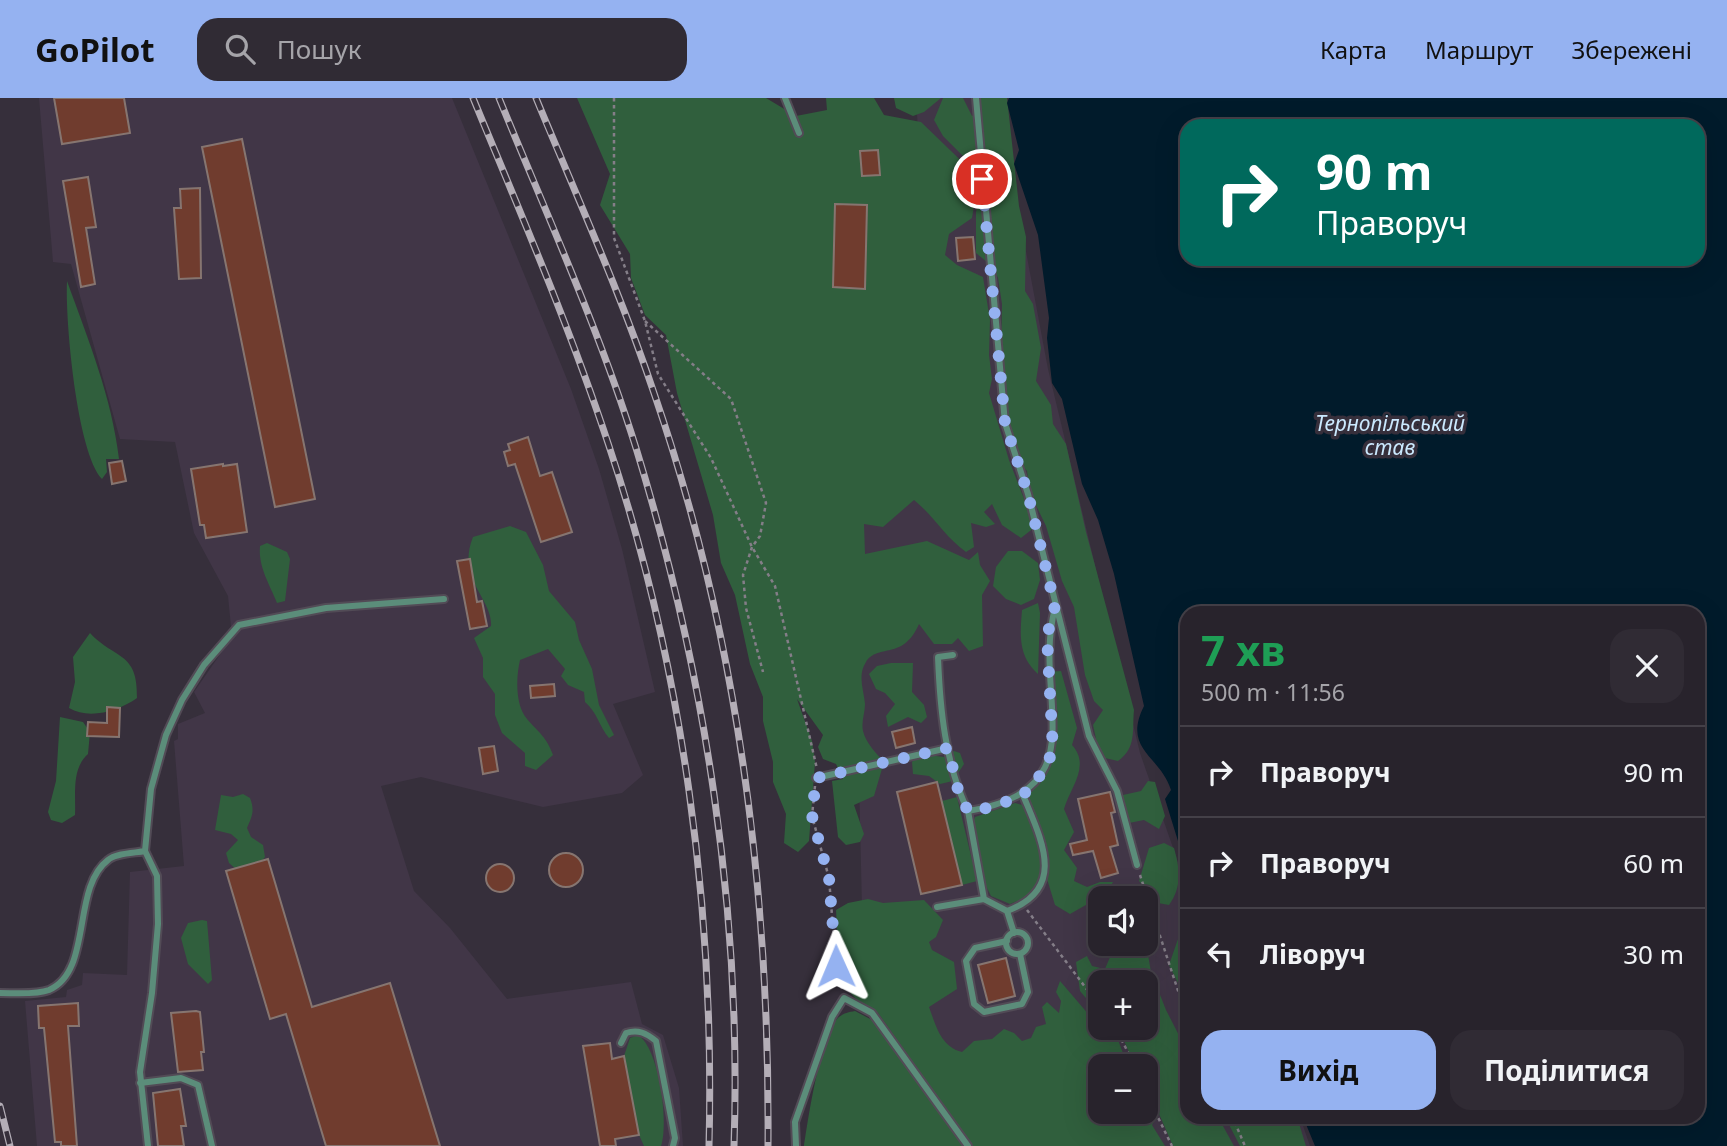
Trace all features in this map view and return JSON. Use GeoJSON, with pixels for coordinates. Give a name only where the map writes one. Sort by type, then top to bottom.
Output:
{"type":"FeatureCollection","features":[{"type":"Feature","properties":{"kind":"lane"},"geometry":{"type":"LineString","coordinates":[[785,98],[799,133]]}},
{"type":"Feature","properties":{"kind":"lane"},"geometry":{"type":"LineString","coordinates":[[976,98],[1005,423],[1028,494],[1089,736],[1117,791],[1137,865]]}},
{"type":"Feature","properties":{"kind":"lane"},"geometry":{"type":"LineString","coordinates":[[148,1146],[140,1083],[158,923],[157,876],[145,852],[151,789],[166,734],[182,700],[204,665],[239,625],[326,608],[444,599]]}},
{"type":"Feature","properties":{"kind":"lane"},"geometry":{"type":"LineString","coordinates":[[968,811],[993,807],[1023,795],[1042,773],[1053,751],[1047,636],[1055,606]]}},
{"type":"Feature","properties":{"kind":"lane"},"geometry":{"type":"LineString","coordinates":[[953,655],[938,657],[948,748],[959,794],[968,811],[984,899]]}},
{"type":"Feature","properties":{"kind":"lane"},"geometry":{"type":"LineString","coordinates":[[816,778],[948,748]]}},
{"type":"Feature","properties":{"kind":"lane"},"geometry":{"type":"LineString","coordinates":[[1007,911],[1023,905],[1038,891],[1045,874],[1045,849],[1023,795]]}},
{"type":"Feature","properties":{"kind":"lane"},"geometry":{"type":"LineString","coordinates":[[0,993],[49,990],[60,981],[74,961],[91,880],[109,858],[145,852]]}},
{"type":"Feature","properties":{"kind":"lane"},"geometry":{"type":"LineString","coordinates":[[937,907],[984,899],[1007,911],[1014,933]]}},
{"type":"Feature","properties":{"kind":"lane"},"geometry":{"type":"LineString","coordinates":[[1014,933],[1007,941],[975,948],[966,961],[974,1004],[984,1012],[1022,1004],[1028,992],[1020,954]]}},
{"type":"Feature","properties":{"kind":"lane"},"geometry":{"type":"LineString","coordinates":[[1007,941],[1006,946],[1012,953],[1020,954],[1027,949],[1028,940],[1023,934],[1014,933]]}},
{"type":"Feature","properties":{"kind":"lane"},"geometry":{"type":"LineString","coordinates":[[796,1146],[795,1122],[832,1017],[844,998],[872,1013],[968,1146]]}},
{"type":"Feature","properties":{"kind":"lane"},"geometry":{"type":"LineString","coordinates":[[621,1043],[626,1033],[633,1031],[646,1034],[656,1041],[675,1138],[673,1146]]}},
{"type":"Feature","properties":{"kind":"lane"},"geometry":{"type":"LineString","coordinates":[[140,1083],[181,1078],[198,1086],[212,1146]]}},
{"type":"Feature","properties":{"kind":"path"},"geometry":{"type":"LineString","coordinates":[[614,98],[614,237],[645,321],[658,374],[711,458],[752,547],[775,586],[817,770],[812,816],[829,878],[836,966],[844,998]]}},
{"type":"Feature","properties":{"kind":"path"},"geometry":{"type":"LineString","coordinates":[[645,321],[731,399],[766,503],[760,536],[752,547],[743,575],[746,608],[763,672]]}},
{"type":"Feature","properties":{"kind":"path"},"geometry":{"type":"LineString","coordinates":[[1137,865],[1180,997]]}},
{"type":"Feature","properties":{"kind":"path"},"geometry":{"type":"LineString","coordinates":[[1023,905],[1088,991]]}},
{"type":"Feature","properties":{"kind":"path"},"geometry":{"type":"LineString","coordinates":[[1158,1117],[1172,1146]]}},
{"type":"Feature","properties":{"kind":"path"},"geometry":{"type":"LineString","coordinates":[[1235,1124],[1245,1146]]}},
{"type":"Feature","properties":{"kind":"shaded area"},"geometry":{"type":"Polygon","coordinates":[[[39,98],[452,98],[571,389],[599,469],[622,549],[655,692],[613,704],[643,775],[622,793],[543,807],[421,777],[381,786],[414,891],[450,928],[507,999],[631,982],[642,1024],[663,1035],[679,1088],[683,1146],[37,1146],[25,1001],[66,997],[67,990],[82,985],[83,973],[127,975],[130,872],[184,866],[174,741],[178,739],[178,724],[205,713],[194,692],[232,637],[228,596],[194,533],[175,442],[120,439],[71,264],[53,262],[39,98]]]}},
{"type":"Feature","properties":{"kind":"shaded area"},"geometry":{"type":"Polygon","coordinates":[[[916,98],[1005,98],[1010,166],[1048,369],[1140,753],[1180,868],[1180,1124],[1302,1124],[1310,1146],[999,1146],[863,953],[856,645],[776,336],[929,303],[916,98]]]}},
{"type":"Feature","properties":{"kind":"green space"},"geometry":{"type":"Polygon","coordinates":[[[577,98],[766,98],[796,116],[827,110],[826,98],[874,98],[884,115],[921,122],[979,178],[972,218],[949,234],[945,255],[957,265],[983,277],[990,320],[989,355],[992,379],[989,393],[1009,460],[1035,527],[1021,538],[1002,525],[992,504],[984,512],[995,524],[986,527],[971,523],[974,547],[966,552],[914,500],[883,527],[864,524],[865,554],[927,541],[969,560],[978,552],[980,565],[990,581],[982,595],[983,646],[969,651],[958,638],[952,644],[934,644],[919,624],[906,643],[871,656],[863,667],[863,731],[869,744],[884,762],[874,796],[854,805],[864,834],[860,842],[846,845],[838,837],[832,781],[843,779],[836,764],[823,759],[818,747],[823,735],[797,699],[812,741],[815,762],[809,841],[798,852],[784,843],[786,814],[773,782],[773,762],[763,721],[763,697],[750,664],[735,595],[721,563],[713,515],[677,393],[666,335],[645,315],[631,278],[630,254],[600,205],[610,174],[577,98]]]}},
{"type":"Feature","properties":{"kind":"green space"},"geometry":{"type":"Polygon","coordinates":[[[894,98],[941,98],[924,112],[913,116],[896,108],[894,98]]]}},
{"type":"Feature","properties":{"kind":"green space"},"geometry":{"type":"Polygon","coordinates":[[[943,98],[963,98],[972,116],[980,110],[979,98],[1007,98],[1019,206],[1026,237],[1025,291],[1033,304],[1041,348],[1036,381],[1051,405],[1053,424],[1066,444],[1086,532],[1134,710],[1131,744],[1118,761],[1105,758],[1098,748],[1093,725],[1103,710],[1094,701],[1085,675],[1074,607],[1062,581],[1046,526],[1030,493],[1027,471],[1014,456],[1008,427],[1000,408],[1002,304],[998,278],[993,267],[976,253],[976,212],[984,177],[943,136],[934,120],[943,98]]]}},
{"type":"Feature","properties":{"kind":"green space"},"geometry":{"type":"Polygon","coordinates":[[[67,281],[98,369],[116,436],[119,459],[106,459],[107,472],[102,479],[93,465],[79,415],[68,325],[67,281]]]}},
{"type":"Feature","properties":{"kind":"green space"},"geometry":{"type":"Polygon","coordinates":[[[510,526],[526,532],[543,565],[549,591],[575,622],[579,640],[592,669],[599,705],[614,735],[609,738],[585,702],[584,692],[568,685],[561,676],[565,669],[548,649],[520,660],[517,682],[520,706],[527,719],[545,739],[553,755],[536,770],[525,766],[525,753],[502,733],[495,715],[495,694],[483,677],[483,658],[474,638],[491,626],[487,607],[476,587],[469,565],[473,537],[510,526]]]}},
{"type":"Feature","properties":{"kind":"green space"},"geometry":{"type":"Polygon","coordinates":[[[267,543],[287,552],[290,559],[285,601],[277,603],[261,561],[260,546],[267,543]]]}},
{"type":"Feature","properties":{"kind":"green space"},"geometry":{"type":"Polygon","coordinates":[[[1008,551],[1022,551],[1038,563],[1040,580],[1034,599],[1021,605],[1006,599],[993,586],[996,567],[1008,551]]]}},
{"type":"Feature","properties":{"kind":"green space"},"geometry":{"type":"Polygon","coordinates":[[[1038,603],[1038,674],[1031,667],[1024,652],[1021,628],[1022,610],[1038,603]]]}},
{"type":"Feature","properties":{"kind":"green space"},"geometry":{"type":"Polygon","coordinates":[[[90,633],[129,664],[134,672],[137,698],[122,707],[95,714],[69,708],[75,682],[73,657],[90,633]]]}},
{"type":"Feature","properties":{"kind":"green space"},"geometry":{"type":"Polygon","coordinates":[[[913,663],[912,692],[924,705],[927,717],[921,723],[908,717],[888,727],[886,716],[895,704],[885,693],[876,689],[869,674],[877,666],[913,663]]]}},
{"type":"Feature","properties":{"kind":"green space"},"geometry":{"type":"Polygon","coordinates":[[[1061,671],[1077,728],[1072,745],[1080,761],[1077,777],[1064,809],[1074,832],[1064,850],[1077,868],[1074,881],[1088,887],[1088,904],[1070,914],[1055,905],[1043,866],[1039,881],[1033,891],[1024,898],[1010,904],[991,896],[986,886],[972,825],[975,817],[1015,803],[1022,805],[1049,766],[1047,746],[1058,712],[1047,696],[1048,672],[1061,671]]]}},
{"type":"Feature","properties":{"kind":"green space"},"geometry":{"type":"Polygon","coordinates":[[[60,717],[83,722],[90,732],[88,754],[77,775],[75,815],[62,823],[51,820],[48,812],[56,781],[60,717]]]}},
{"type":"Feature","properties":{"kind":"green space"},"geometry":{"type":"Polygon","coordinates":[[[954,751],[960,753],[964,764],[953,781],[940,784],[929,776],[913,774],[912,762],[920,754],[944,757],[954,751]]]}},
{"type":"Feature","properties":{"kind":"green space"},"geometry":{"type":"Polygon","coordinates":[[[1148,781],[1155,782],[1165,816],[1159,829],[1144,820],[1129,823],[1119,809],[1123,795],[1141,791],[1148,781]]]}},
{"type":"Feature","properties":{"kind":"green space"},"geometry":{"type":"Polygon","coordinates":[[[243,794],[250,798],[253,810],[247,828],[251,837],[263,845],[265,857],[257,867],[237,870],[229,863],[226,853],[238,840],[231,834],[215,830],[221,795],[233,797],[243,794]]]}},
{"type":"Feature","properties":{"kind":"green space"},"geometry":{"type":"Polygon","coordinates":[[[957,797],[977,881],[962,885],[942,801],[957,797]]]}},
{"type":"Feature","properties":{"kind":"green space"},"geometry":{"type":"Polygon","coordinates":[[[1164,843],[1174,848],[1178,863],[1178,885],[1169,905],[1158,903],[1158,886],[1143,886],[1139,881],[1149,848],[1164,843]]]}},
{"type":"Feature","properties":{"kind":"green space"},"geometry":{"type":"Polygon","coordinates":[[[1100,882],[1113,882],[1111,886],[1090,886],[1100,882]]]}},
{"type":"Feature","properties":{"kind":"green space"},"geometry":{"type":"Polygon","coordinates":[[[868,899],[883,903],[924,900],[943,920],[936,937],[929,942],[932,950],[954,962],[957,989],[929,1007],[944,1041],[962,1052],[974,1041],[992,1039],[1004,1029],[1014,1033],[1022,1041],[1031,1038],[1036,1027],[1046,1024],[1042,1007],[1047,1002],[1059,1013],[1061,1001],[1056,992],[1060,981],[1088,1014],[1088,1040],[1118,1040],[1123,1054],[1088,1054],[1088,1124],[1153,1124],[1165,1146],[973,1146],[878,1013],[855,998],[848,989],[838,956],[836,910],[848,903],[868,899]]]}},
{"type":"Feature","properties":{"kind":"green space"},"geometry":{"type":"Polygon","coordinates":[[[207,921],[212,980],[208,984],[188,964],[181,938],[188,923],[207,921]]]}},
{"type":"Feature","properties":{"kind":"green space"},"geometry":{"type":"Polygon","coordinates":[[[1180,938],[1180,992],[1169,965],[1180,938]]]}},
{"type":"Feature","properties":{"kind":"green space"},"geometry":{"type":"Polygon","coordinates":[[[1087,956],[1092,966],[1105,969],[1110,956],[1148,956],[1151,970],[1088,970],[1088,1001],[1080,991],[1076,962],[1087,956]]]}},
{"type":"Feature","properties":{"kind":"green space"},"geometry":{"type":"Polygon","coordinates":[[[1158,990],[1180,1037],[1180,1124],[1222,1124],[1234,1146],[1173,1146],[1158,1112],[1158,1054],[1130,1054],[1124,1040],[1158,1040],[1158,990]]]}},
{"type":"Feature","properties":{"kind":"green space"},"geometry":{"type":"Polygon","coordinates":[[[855,1011],[874,1021],[963,1146],[804,1146],[816,1077],[832,1026],[839,1017],[855,1011]]]}},
{"type":"Feature","properties":{"kind":"green space"},"geometry":{"type":"Polygon","coordinates":[[[638,1035],[652,1055],[657,1070],[664,1121],[661,1146],[644,1146],[639,1135],[624,1056],[630,1038],[638,1035]]]}},
{"type":"Feature","properties":{"kind":"green space"},"geometry":{"type":"Polygon","coordinates":[[[1229,1124],[1299,1124],[1306,1146],[1240,1146],[1229,1124]]]}},
{"type":"Feature","properties":{"kind":"water","name":"Тернопільський став"},"geometry":{"type":"Polygon","coordinates":[[[1009,98],[1727,98],[1727,1146],[1315,1146],[1306,1124],[1705,1124],[1705,606],[1180,606],[1180,848],[1165,799],[1171,790],[1166,778],[1140,743],[1137,733],[1144,706],[1114,574],[1098,520],[1082,484],[1062,399],[1052,383],[1047,338],[1049,318],[1038,235],[1014,164],[1019,150],[1007,103],[1009,98]]]}},
{"type":"Feature","properties":{"kind":"building"},"geometry":{"type":"Polygon","coordinates":[[[54,98],[124,98],[130,133],[62,144],[54,98]]]}},
{"type":"Feature","properties":{"kind":"building"},"geometry":{"type":"Polygon","coordinates":[[[242,139],[315,499],[275,507],[202,147],[242,139]]]}},
{"type":"Feature","properties":{"kind":"building"},"geometry":{"type":"Polygon","coordinates":[[[878,150],[880,175],[862,176],[860,151],[878,150]]]}},
{"type":"Feature","properties":{"kind":"building"},"geometry":{"type":"Polygon","coordinates":[[[88,177],[96,227],[86,228],[95,284],[81,287],[63,181],[88,177]]]}},
{"type":"Feature","properties":{"kind":"building"},"geometry":{"type":"Polygon","coordinates":[[[200,188],[201,278],[179,279],[174,208],[181,208],[180,189],[200,188]]]}},
{"type":"Feature","properties":{"kind":"building"},"geometry":{"type":"Polygon","coordinates":[[[835,204],[867,205],[865,289],[833,287],[835,204]]]}},
{"type":"Feature","properties":{"kind":"building"},"geometry":{"type":"Polygon","coordinates":[[[973,237],[975,259],[958,261],[956,238],[973,237]]]}},
{"type":"Feature","properties":{"kind":"building"},"geometry":{"type":"Polygon","coordinates":[[[528,437],[540,476],[552,472],[572,532],[541,542],[515,464],[508,466],[504,452],[510,450],[508,444],[528,437]]]}},
{"type":"Feature","properties":{"kind":"building"},"geometry":{"type":"Polygon","coordinates":[[[122,461],[126,481],[112,484],[109,463],[122,461]]]}},
{"type":"Feature","properties":{"kind":"building"},"geometry":{"type":"Polygon","coordinates":[[[237,464],[247,532],[206,538],[204,525],[200,525],[191,469],[237,464]]]}},
{"type":"Feature","properties":{"kind":"building"},"geometry":{"type":"Polygon","coordinates":[[[470,559],[477,602],[482,601],[487,626],[470,629],[457,561],[470,559]]]}},
{"type":"Feature","properties":{"kind":"building"},"geometry":{"type":"Polygon","coordinates":[[[554,684],[555,696],[531,698],[530,686],[554,684]]]}},
{"type":"Feature","properties":{"kind":"building"},"geometry":{"type":"Polygon","coordinates":[[[107,707],[120,708],[119,737],[87,736],[88,722],[107,723],[107,707]]]}},
{"type":"Feature","properties":{"kind":"building"},"geometry":{"type":"Polygon","coordinates":[[[912,727],[915,743],[896,748],[892,732],[912,727]]]}},
{"type":"Feature","properties":{"kind":"building"},"geometry":{"type":"Polygon","coordinates":[[[494,746],[498,771],[483,774],[479,748],[494,746]]]}},
{"type":"Feature","properties":{"kind":"building"},"geometry":{"type":"Polygon","coordinates":[[[937,782],[962,885],[921,894],[897,792],[937,782]]]}},
{"type":"Feature","properties":{"kind":"building"},"geometry":{"type":"Polygon","coordinates":[[[1110,792],[1115,812],[1111,813],[1118,845],[1110,847],[1118,873],[1101,878],[1093,851],[1073,855],[1070,844],[1087,840],[1078,799],[1110,792]]]}},
{"type":"Feature","properties":{"kind":"building"},"geometry":{"type":"Polygon","coordinates":[[[566,853],[578,858],[583,870],[578,882],[566,887],[554,882],[549,870],[554,858],[566,853]]]}},
{"type":"Feature","properties":{"kind":"building"},"geometry":{"type":"Polygon","coordinates":[[[268,859],[312,1007],[390,983],[440,1146],[326,1146],[286,1014],[270,1019],[226,871],[268,859]]]}},
{"type":"Feature","properties":{"kind":"building"},"geometry":{"type":"Polygon","coordinates":[[[500,864],[510,868],[514,878],[510,888],[500,892],[490,888],[486,878],[490,868],[500,864]]]}},
{"type":"Feature","properties":{"kind":"building"},"geometry":{"type":"Polygon","coordinates":[[[1006,958],[1015,996],[988,1003],[978,965],[1006,958]]]}},
{"type":"Feature","properties":{"kind":"building"},"geometry":{"type":"Polygon","coordinates":[[[78,1003],[79,1026],[68,1026],[77,1146],[61,1146],[61,1142],[55,1142],[44,1028],[39,1028],[38,1006],[78,1003]]]}},
{"type":"Feature","properties":{"kind":"building"},"geometry":{"type":"Polygon","coordinates":[[[200,1012],[203,1070],[178,1072],[171,1013],[200,1012]]]}},
{"type":"Feature","properties":{"kind":"building"},"geometry":{"type":"Polygon","coordinates":[[[610,1043],[612,1059],[624,1056],[639,1135],[615,1139],[616,1146],[600,1146],[583,1046],[610,1043]]]}},
{"type":"Feature","properties":{"kind":"building"},"geometry":{"type":"Polygon","coordinates":[[[180,1089],[186,1126],[181,1126],[184,1146],[158,1146],[153,1093],[180,1089]]]}},
{"type":"Feature","properties":{"kind":"railway"},"geometry":{"type":"LineString","coordinates":[[473,98],[544,269],[593,399],[634,528],[656,614],[689,790],[699,879],[706,968],[709,1146]]}},
{"type":"Feature","properties":{"kind":"railway"},"geometry":{"type":"LineString","coordinates":[[499,98],[606,359],[636,448],[682,619],[714,793],[725,881],[735,1058],[734,1146]]}},
{"type":"Feature","properties":{"kind":"railway"},"geometry":{"type":"LineString","coordinates":[[536,98],[642,358],[684,487],[708,579],[728,672],[755,860],[763,955],[768,1146]]}},
{"type":"Feature","properties":{"kind":"railway"},"geometry":{"type":"LineString","coordinates":[[0,1106],[10,1146]]}},
{"type":"Feature","properties":{"kind":"route"},"geometry":{"type":"LineString","coordinates":[[836,966],[833,903],[822,846],[812,816],[816,778],[948,748],[959,794],[968,811],[993,807],[1023,795],[1042,773],[1053,751],[1047,636],[1055,606],[1028,494],[1005,423],[982,179]]}}]}
